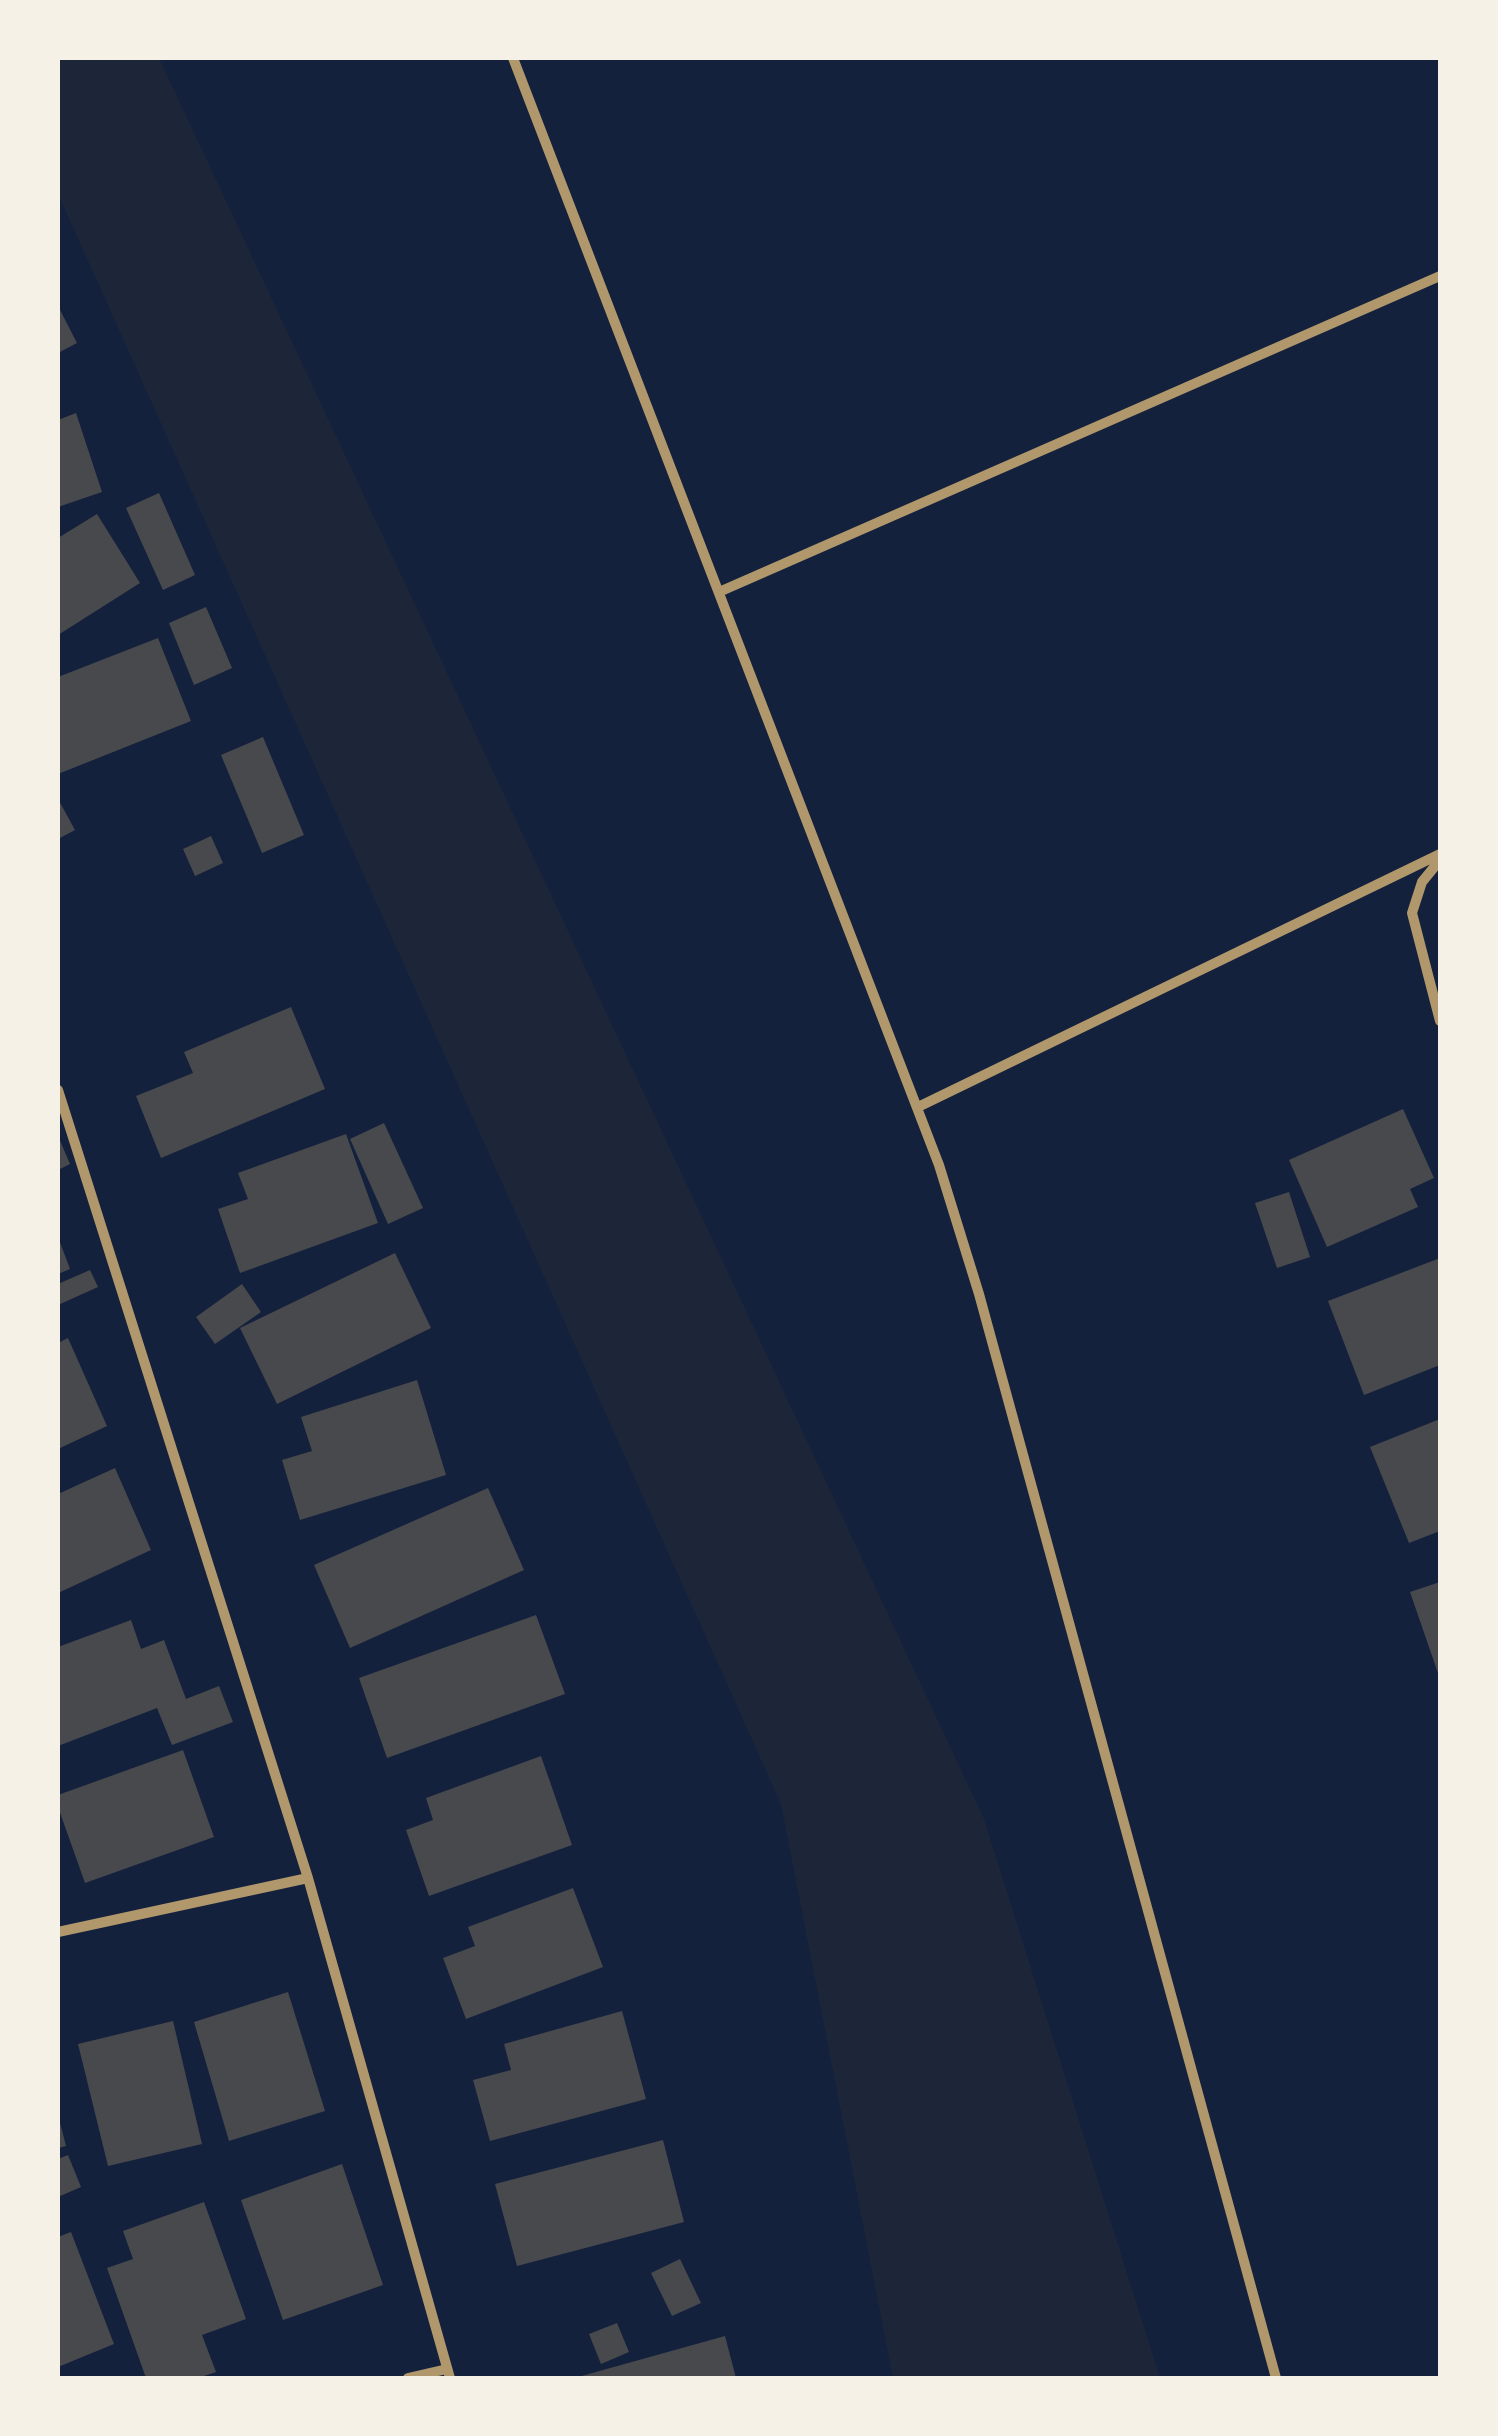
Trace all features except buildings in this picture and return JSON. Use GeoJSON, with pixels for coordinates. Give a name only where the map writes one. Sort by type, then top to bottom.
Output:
{"type":"FeatureCollection","features":[{"type":"Feature","properties":{"kind":"street"},"geometry":{"type":"LineString","coordinates":[[513,58],[918,1107],[979,1294],[1276,2378]]}},
{"type":"Feature","properties":{"kind":"street"},"geometry":{"type":"LineString","coordinates":[[719,592],[1440,276]]}},
{"type":"Feature","properties":{"kind":"street"},"geometry":{"type":"LineString","coordinates":[[918,1107],[1440,857]]}},
{"type":"Feature","properties":{"kind":"street"},"geometry":{"type":"LineString","coordinates":[[1440,857],[1422,882],[1412,913],[1440,1021]]}},
{"type":"Feature","properties":{"kind":"street"},"geometry":{"type":"LineString","coordinates":[[58,1090],[308,1878],[449,2374],[408,2378]]}},
{"type":"Feature","properties":{"kind":"street"},"geometry":{"type":"LineString","coordinates":[[58,1932],[308,1878]]}},
{"type":"Feature","properties":{"kind":"shaded area"},"geometry":{"type":"Polygon","coordinates":[[[58,58],[159,58],[984,1819],[1160,2378],[893,2378],[781,1804],[58,194],[58,58]]]}}]}
